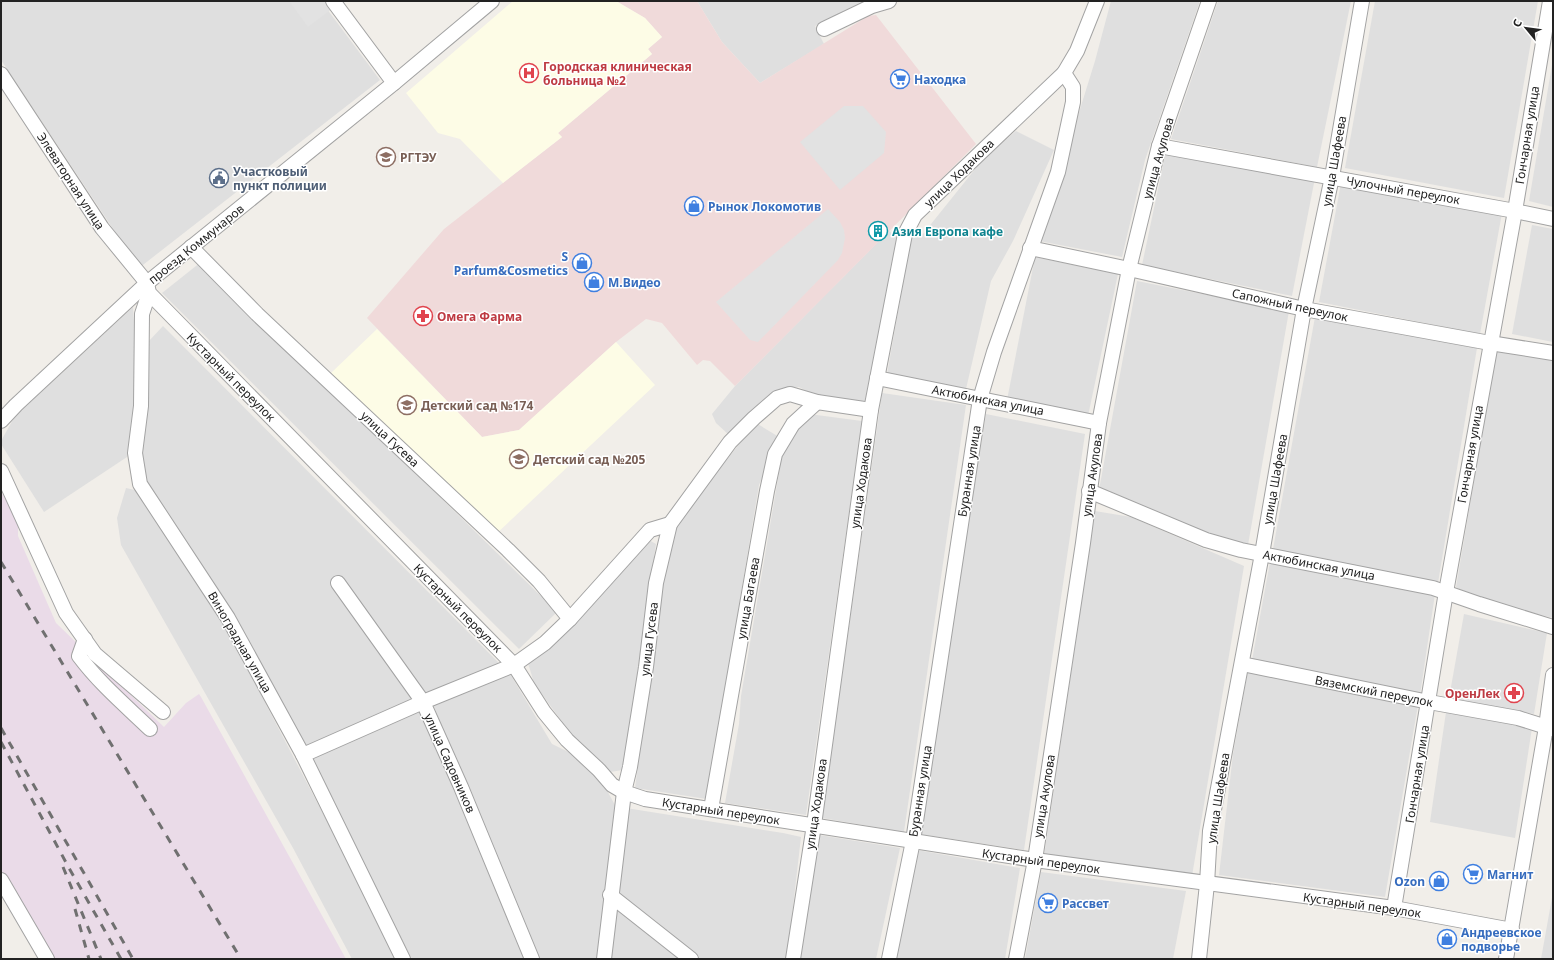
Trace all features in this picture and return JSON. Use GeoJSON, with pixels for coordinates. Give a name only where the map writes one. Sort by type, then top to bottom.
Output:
{"type":"FeatureCollection","features":[{"type":"Feature","properties":{"kind":"street"},"geometry":{"type":"LineString","coordinates":[[333,1],[394,83]]}},
{"type":"Feature","properties":{"kind":"street","name":"проезд Коммунаров"},"geometry":{"type":"LineString","coordinates":[[1,421],[16,405],[148,288],[191,247],[394,83],[492,1]]}},
{"type":"Feature","properties":{"kind":"street"},"geometry":{"type":"LineString","coordinates":[[824,29],[872,6],[889,1]]}},
{"type":"Feature","properties":{"kind":"street"},"geometry":{"type":"LineString","coordinates":[[1064,73],[1077,51],[1097,1]]}},
{"type":"Feature","properties":{"kind":"street","name":"улица Акулова"},"geometry":{"type":"LineString","coordinates":[[1016,959],[1035,860],[1099,423],[1129,269],[1159,146],[1209,1]]}},
{"type":"Feature","properties":{"kind":"street","name":"улица Шафеева"},"geometry":{"type":"LineString","coordinates":[[1198,959],[1207,884],[1210,831],[1262,554],[1304,309],[1332,177],[1362,1]]}},
{"type":"Feature","properties":{"kind":"street","name":"Гончарная улица"},"geometry":{"type":"LineString","coordinates":[[1394,908],[1446,592],[1515,210],[1550,1]]}},
{"type":"Feature","properties":{"kind":"street","name":"Буранная улица"},"geometry":{"type":"LineString","coordinates":[[890,959],[913,841],[980,399],[994,352],[1058,172],[1073,102],[1073,87],[1064,73]]}},
{"type":"Feature","properties":{"kind":"street","name":"улица Ходакова"},"geometry":{"type":"LineString","coordinates":[[793,959],[814,825],[871,410],[904,234],[915,215],[1064,73]]}},
{"type":"Feature","properties":{"kind":"street","name":"Элеваторная улица"},"geometry":{"type":"LineString","coordinates":[[1,74],[102,228],[148,288]]}},
{"type":"Feature","properties":{"kind":"street","name":"Чулочный переулок"},"geometry":{"type":"LineString","coordinates":[[1159,146],[1515,210],[1553,219]]}},
{"type":"Feature","properties":{"kind":"street","name":"улица Гусева"},"geometry":{"type":"LineString","coordinates":[[191,247],[257,314],[508,550],[539,581],[570,619]]}},
{"type":"Feature","properties":{"kind":"street","name":"Сапожный переулок"},"geometry":{"type":"LineString","coordinates":[[1030,248],[1304,309],[1553,353]]}},
{"type":"Feature","properties":{"kind":"street","name":"Кустарный переулок"},"geometry":{"type":"LineString","coordinates":[[148,288],[514,665],[544,712],[567,740],[599,770],[612,785],[624,792],[645,799],[1035,860],[1394,908],[1512,930]]}},
{"type":"Feature","properties":{"kind":"street","name":"Виноградная улица"},"geometry":{"type":"LineString","coordinates":[[148,288],[142,314],[141,406],[135,453],[140,484],[228,618],[303,756],[403,959]]}},
{"type":"Feature","properties":{"kind":"street","name":"Актюбинская улица"},"geometry":{"type":"LineString","coordinates":[[877,378],[1099,423]]}},
{"type":"Feature","properties":{"kind":"street","name":"улица Гусева"},"geometry":{"type":"LineString","coordinates":[[604,959],[610,895],[624,792],[630,767],[646,667],[656,583],[670,524],[730,442],[777,398],[790,394],[817,402]]}},
{"type":"Feature","properties":{"kind":"street"},"geometry":{"type":"LineString","coordinates":[[817,402],[871,410]]}},
{"type":"Feature","properties":{"kind":"street","name":"улица Багаева"},"geometry":{"type":"LineString","coordinates":[[712,809],[767,491],[775,454],[793,424],[817,402]]}},
{"type":"Feature","properties":{"kind":"street"},"geometry":{"type":"LineString","coordinates":[[1,471],[66,612],[95,654],[163,712]]}},
{"type":"Feature","properties":{"kind":"street","name":"Актюбинская улица"},"geometry":{"type":"LineString","coordinates":[[1089,491],[1206,540],[1241,550],[1446,592],[1553,627]]}},
{"type":"Feature","properties":{"kind":"street"},"geometry":{"type":"LineString","coordinates":[[303,756],[423,702],[514,665],[545,643],[570,619],[650,530],[670,524]]}},
{"type":"Feature","properties":{"kind":"street","name":"улица Садовников"},"geometry":{"type":"LineString","coordinates":[[338,583],[423,702],[461,787],[532,959]]}},
{"type":"Feature","properties":{"kind":"street"},"geometry":{"type":"LineString","coordinates":[[85,639],[79,656],[108,690],[150,729]]}},
{"type":"Feature","properties":{"kind":"street","name":"Вяземский переулок"},"geometry":{"type":"LineString","coordinates":[[1242,664],[1429,702],[1518,718],[1549,728]]}},
{"type":"Feature","properties":{"kind":"street"},"geometry":{"type":"LineString","coordinates":[[1506,959],[1549,728],[1553,675]]}},
{"type":"Feature","properties":{"kind":"street"},"geometry":{"type":"LineString","coordinates":[[1,880],[47,959]]}},
{"type":"Feature","properties":{"kind":"street"},"geometry":{"type":"LineString","coordinates":[[610,895],[691,959]]}},
{"type":"Feature","properties":{"kind":"shaded area"},"geometry":{"type":"Polygon","coordinates":[[[289,1],[333,1],[336,6],[308,27],[289,1]]]}},
{"type":"Feature","properties":{"kind":"shaded area"},"geometry":{"type":"Polygon","coordinates":[[[321,1],[380,80],[139,268],[1,60],[1,2],[321,1]]]}},
{"type":"Feature","properties":{"kind":"shaded area","name":"Городская клиническая больница №2"},"geometry":{"type":"Polygon","coordinates":[[[513,1],[616,1],[645,18],[662,37],[648,49],[652,54],[558,133],[562,137],[503,183],[460,139],[438,133],[406,93],[513,1]]]}},
{"type":"Feature","properties":{"kind":"shaded area","name":"Рынок Локомотив"},"geometry":{"type":"Polygon","coordinates":[[[616,1],[697,1],[722,42],[760,83],[868,16],[876,15],[976,144],[735,386],[710,361],[703,360],[697,365],[662,323],[646,319],[616,342],[519,430],[482,437],[367,318],[444,229],[562,137],[558,133],[652,54],[648,49],[662,37],[645,18],[616,1]]]}},
{"type":"Feature","properties":{"kind":"shaded area"},"geometry":{"type":"Polygon","coordinates":[[[697,1],[871,1],[815,26],[824,44],[760,83],[722,42],[697,1]]]}},
{"type":"Feature","properties":{"kind":"shaded area"},"geometry":{"type":"Polygon","coordinates":[[[1111,1],[1200,1],[1145,160],[1122,257],[1039,241],[1095,61],[1111,1]]]}},
{"type":"Feature","properties":{"kind":"shaded area"},"geometry":{"type":"Polygon","coordinates":[[[1218,1],[1351,1],[1317,167],[1171,139],[1218,1]]]}},
{"type":"Feature","properties":{"kind":"shaded area"},"geometry":{"type":"Polygon","coordinates":[[[1375,1],[1538,1],[1504,198],[1345,168],[1375,1]]]}},
{"type":"Feature","properties":{"kind":"shaded area"},"geometry":{"type":"Polygon","coordinates":[[[1553,59],[1553,207],[1529,201],[1553,59]]]}},
{"type":"Feature","properties":{"kind":"shaded area"},"geometry":{"type":"Polygon","coordinates":[[[844,106],[863,106],[886,132],[884,153],[840,190],[800,142],[844,106]]]}},
{"type":"Feature","properties":{"kind":"shaded area"},"geometry":{"type":"Polygon","coordinates":[[[1016,131],[1054,150],[1013,241],[991,281],[966,389],[887,374],[912,233],[923,234],[984,158],[1016,131]]]}},
{"type":"Feature","properties":{"kind":"shaded area"},"geometry":{"type":"Polygon","coordinates":[[[1166,151],[1315,178],[1292,296],[1142,265],[1166,151]]]}},
{"type":"Feature","properties":{"kind":"shaded area"},"geometry":{"type":"Polygon","coordinates":[[[1341,183],[1502,213],[1480,334],[1319,302],[1341,183]]]}},
{"type":"Feature","properties":{"kind":"shaded area"},"geometry":{"type":"Polygon","coordinates":[[[828,209],[840,222],[844,230],[845,238],[842,253],[838,260],[758,342],[750,340],[716,302],[828,209]]]}},
{"type":"Feature","properties":{"kind":"shaded area"},"geometry":{"type":"Polygon","coordinates":[[[1532,225],[1553,229],[1553,342],[1512,334],[1532,225]]]}},
{"type":"Feature","properties":{"kind":"shaded area"},"geometry":{"type":"Polygon","coordinates":[[[889,231],[898,238],[864,405],[812,394],[799,387],[785,388],[757,408],[729,435],[716,423],[712,414],[735,386],[889,231]]]}},
{"type":"Feature","properties":{"kind":"shaded area"},"geometry":{"type":"Polygon","coordinates":[[[1035,257],[1118,274],[1088,416],[1007,400],[1035,257]]]}},
{"type":"Feature","properties":{"kind":"shaded area"},"geometry":{"type":"Polygon","coordinates":[[[201,262],[557,612],[519,649],[162,293],[201,262]]]}},
{"type":"Feature","properties":{"kind":"shaded area"},"geometry":{"type":"Polygon","coordinates":[[[1137,281],[1289,311],[1248,545],[1206,536],[1099,490],[1137,281]]]}},
{"type":"Feature","properties":{"kind":"shaded area"},"geometry":{"type":"Polygon","coordinates":[[[133,307],[138,376],[127,457],[44,512],[1,444],[1,441],[15,416],[133,307]]]}},
{"type":"Feature","properties":{"kind":"shaded area"},"geometry":{"type":"Polygon","coordinates":[[[1315,317],[1477,348],[1438,583],[1273,549],[1315,317]]]}},
{"type":"Feature","properties":{"kind":"shaded area"},"geometry":{"type":"Polygon","coordinates":[[[163,326],[500,664],[303,749],[141,478],[148,342],[163,326]]]}},
{"type":"Feature","properties":{"kind":"shaded area","name":"Детский сад №205"},"geometry":{"type":"Polygon","coordinates":[[[377,329],[482,437],[519,430],[616,342],[655,385],[496,534],[331,373],[377,329]]]}},
{"type":"Feature","properties":{"kind":"shaded area"},"geometry":{"type":"Polygon","coordinates":[[[1496,351],[1553,359],[1553,618],[1476,599],[1456,587],[1496,351]]]}},
{"type":"Feature","properties":{"kind":"shaded area"},"geometry":{"type":"Polygon","coordinates":[[[882,393],[966,405],[904,832],[822,818],[882,393]]]}},
{"type":"Feature","properties":{"kind":"shaded area"},"geometry":{"type":"Polygon","coordinates":[[[809,414],[862,421],[806,815],[725,803],[739,724],[741,696],[783,449],[809,414]]]}},
{"type":"Feature","properties":{"kind":"shaded area"},"geometry":{"type":"Polygon","coordinates":[[[986,414],[1085,434],[1024,850],[919,834],[986,414]]]}},
{"type":"Feature","properties":{"kind":"shaded area"},"geometry":{"type":"Polygon","coordinates":[[[756,423],[779,437],[759,485],[707,799],[635,788],[661,590],[676,523],[756,423]]]}},
{"type":"Feature","properties":{"kind":"shaded area"},"geometry":{"type":"Polygon","coordinates":[[[126,488],[139,491],[214,605],[399,959],[352,959],[293,848],[121,545],[117,518],[126,488]]]}},
{"type":"Feature","properties":{"kind":"shaded area"},"geometry":{"type":"Polygon","coordinates":[[[1,492],[18,520],[18,536],[56,623],[164,727],[186,703],[199,694],[346,959],[48,959],[1,882],[1,492]]]}},
{"type":"Feature","properties":{"kind":"shaded area"},"geometry":{"type":"Polygon","coordinates":[[[1095,511],[1131,517],[1244,566],[1192,876],[1044,856],[1095,511]]]}},
{"type":"Feature","properties":{"kind":"shaded area"},"geometry":{"type":"Polygon","coordinates":[[[647,539],[656,544],[623,770],[610,772],[570,733],[534,683],[528,663],[647,539]]]}},
{"type":"Feature","properties":{"kind":"shaded area"},"geometry":{"type":"Polygon","coordinates":[[[1270,562],[1435,594],[1420,695],[1252,660],[1270,562]]]}},
{"type":"Feature","properties":{"kind":"shaded area"},"geometry":{"type":"Polygon","coordinates":[[[1464,614],[1547,633],[1534,714],[1449,698],[1464,614]]]}},
{"type":"Feature","properties":{"kind":"shaded area"},"geometry":{"type":"Polygon","coordinates":[[[1248,669],[1418,705],[1385,897],[1219,875],[1233,754],[1248,669]]]}},
{"type":"Feature","properties":{"kind":"shaded area"},"geometry":{"type":"Polygon","coordinates":[[[509,672],[552,744],[583,759],[604,785],[616,807],[598,959],[537,959],[432,702],[509,672]]]}},
{"type":"Feature","properties":{"kind":"shaded area"},"geometry":{"type":"Polygon","coordinates":[[[422,706],[529,959],[412,959],[306,757],[422,706]]]}},
{"type":"Feature","properties":{"kind":"shaded area"},"geometry":{"type":"Polygon","coordinates":[[[1446,712],[1532,728],[1515,838],[1430,822],[1446,712]]]}},
{"type":"Feature","properties":{"kind":"shaded area"},"geometry":{"type":"Polygon","coordinates":[[[626,808],[801,837],[787,959],[699,959],[656,921],[616,891],[626,808]]]}},
{"type":"Feature","properties":{"kind":"shaded area"},"geometry":{"type":"Polygon","coordinates":[[[819,835],[900,848],[876,959],[799,959],[819,835]]]}},
{"type":"Feature","properties":{"kind":"shaded area"},"geometry":{"type":"Polygon","coordinates":[[[917,850],[1020,868],[1005,959],[895,959],[917,850]]]}},
{"type":"Feature","properties":{"kind":"shaded area"},"geometry":{"type":"Polygon","coordinates":[[[1041,872],[1186,891],[1173,959],[1025,959],[1041,872]]]}},
{"type":"Feature","properties":{"kind":"shaded area"},"geometry":{"type":"Polygon","coordinates":[[[1553,892],[1553,959],[1541,959],[1553,892]]]}},
{"type":"Feature","properties":{"kind":"shaded area"},"geometry":{"type":"Polygon","coordinates":[[[613,905],[684,959],[606,959],[613,905]]]}},
{"type":"Feature","properties":{"kind":"railway"},"geometry":{"type":"LineString","coordinates":[[1,562],[241,959]]}},
{"type":"Feature","properties":{"kind":"railway"},"geometry":{"type":"LineString","coordinates":[[1,728],[133,959]]}},
{"type":"Feature","properties":{"kind":"railway"},"geometry":{"type":"LineString","coordinates":[[1,742],[69,868],[121,959]]}},
{"type":"Feature","properties":{"kind":"railway"},"geometry":{"type":"LineString","coordinates":[[63,867],[101,959]]}},
{"type":"Feature","properties":{"kind":"railway"},"geometry":{"type":"LineString","coordinates":[[75,909],[89,959]]}},
{"type":"Feature","properties":{"kind":"place","name":"Городская клиническая больница №2"},"geometry":{"type":"Point","coordinates":[529,73]}},
{"type":"Feature","properties":{"kind":"place","name":"Находка"},"geometry":{"type":"Point","coordinates":[900,79]}},
{"type":"Feature","properties":{"kind":"place","name":"РГТЭУ"},"geometry":{"type":"Point","coordinates":[386,157]}},
{"type":"Feature","properties":{"kind":"place","name":"Участковый пункт полиции"},"geometry":{"type":"Point","coordinates":[219,178]}},
{"type":"Feature","properties":{"kind":"place","name":"Рынок Локомотив"},"geometry":{"type":"Point","coordinates":[694,206]}},
{"type":"Feature","properties":{"kind":"place","name":"Азия Европа кафе"},"geometry":{"type":"Point","coordinates":[878,231]}},
{"type":"Feature","properties":{"kind":"place","name":"S Parfum&Cosmetics"},"geometry":{"type":"Point","coordinates":[582,263]}},
{"type":"Feature","properties":{"kind":"place","name":"М.Видео"},"geometry":{"type":"Point","coordinates":[594,282]}},
{"type":"Feature","properties":{"kind":"place","name":"Омега Фарма"},"geometry":{"type":"Point","coordinates":[423,316]}},
{"type":"Feature","properties":{"kind":"place","name":"Детский сад №174"},"geometry":{"type":"Point","coordinates":[407,405]}},
{"type":"Feature","properties":{"kind":"place","name":"Детский сад №205"},"geometry":{"type":"Point","coordinates":[519,459]}},
{"type":"Feature","properties":{"kind":"place","name":"ОренЛек"},"geometry":{"type":"Point","coordinates":[1514,693]}},
{"type":"Feature","properties":{"kind":"place","name":"Магнит"},"geometry":{"type":"Point","coordinates":[1473,874]}},
{"type":"Feature","properties":{"kind":"place","name":"Ozon"},"geometry":{"type":"Point","coordinates":[1439,881]}},
{"type":"Feature","properties":{"kind":"place","name":"Рассвет"},"geometry":{"type":"Point","coordinates":[1048,903]}},
{"type":"Feature","properties":{"kind":"place","name":"Андреевское подворье"},"geometry":{"type":"Point","coordinates":[1447,939]}}]}
